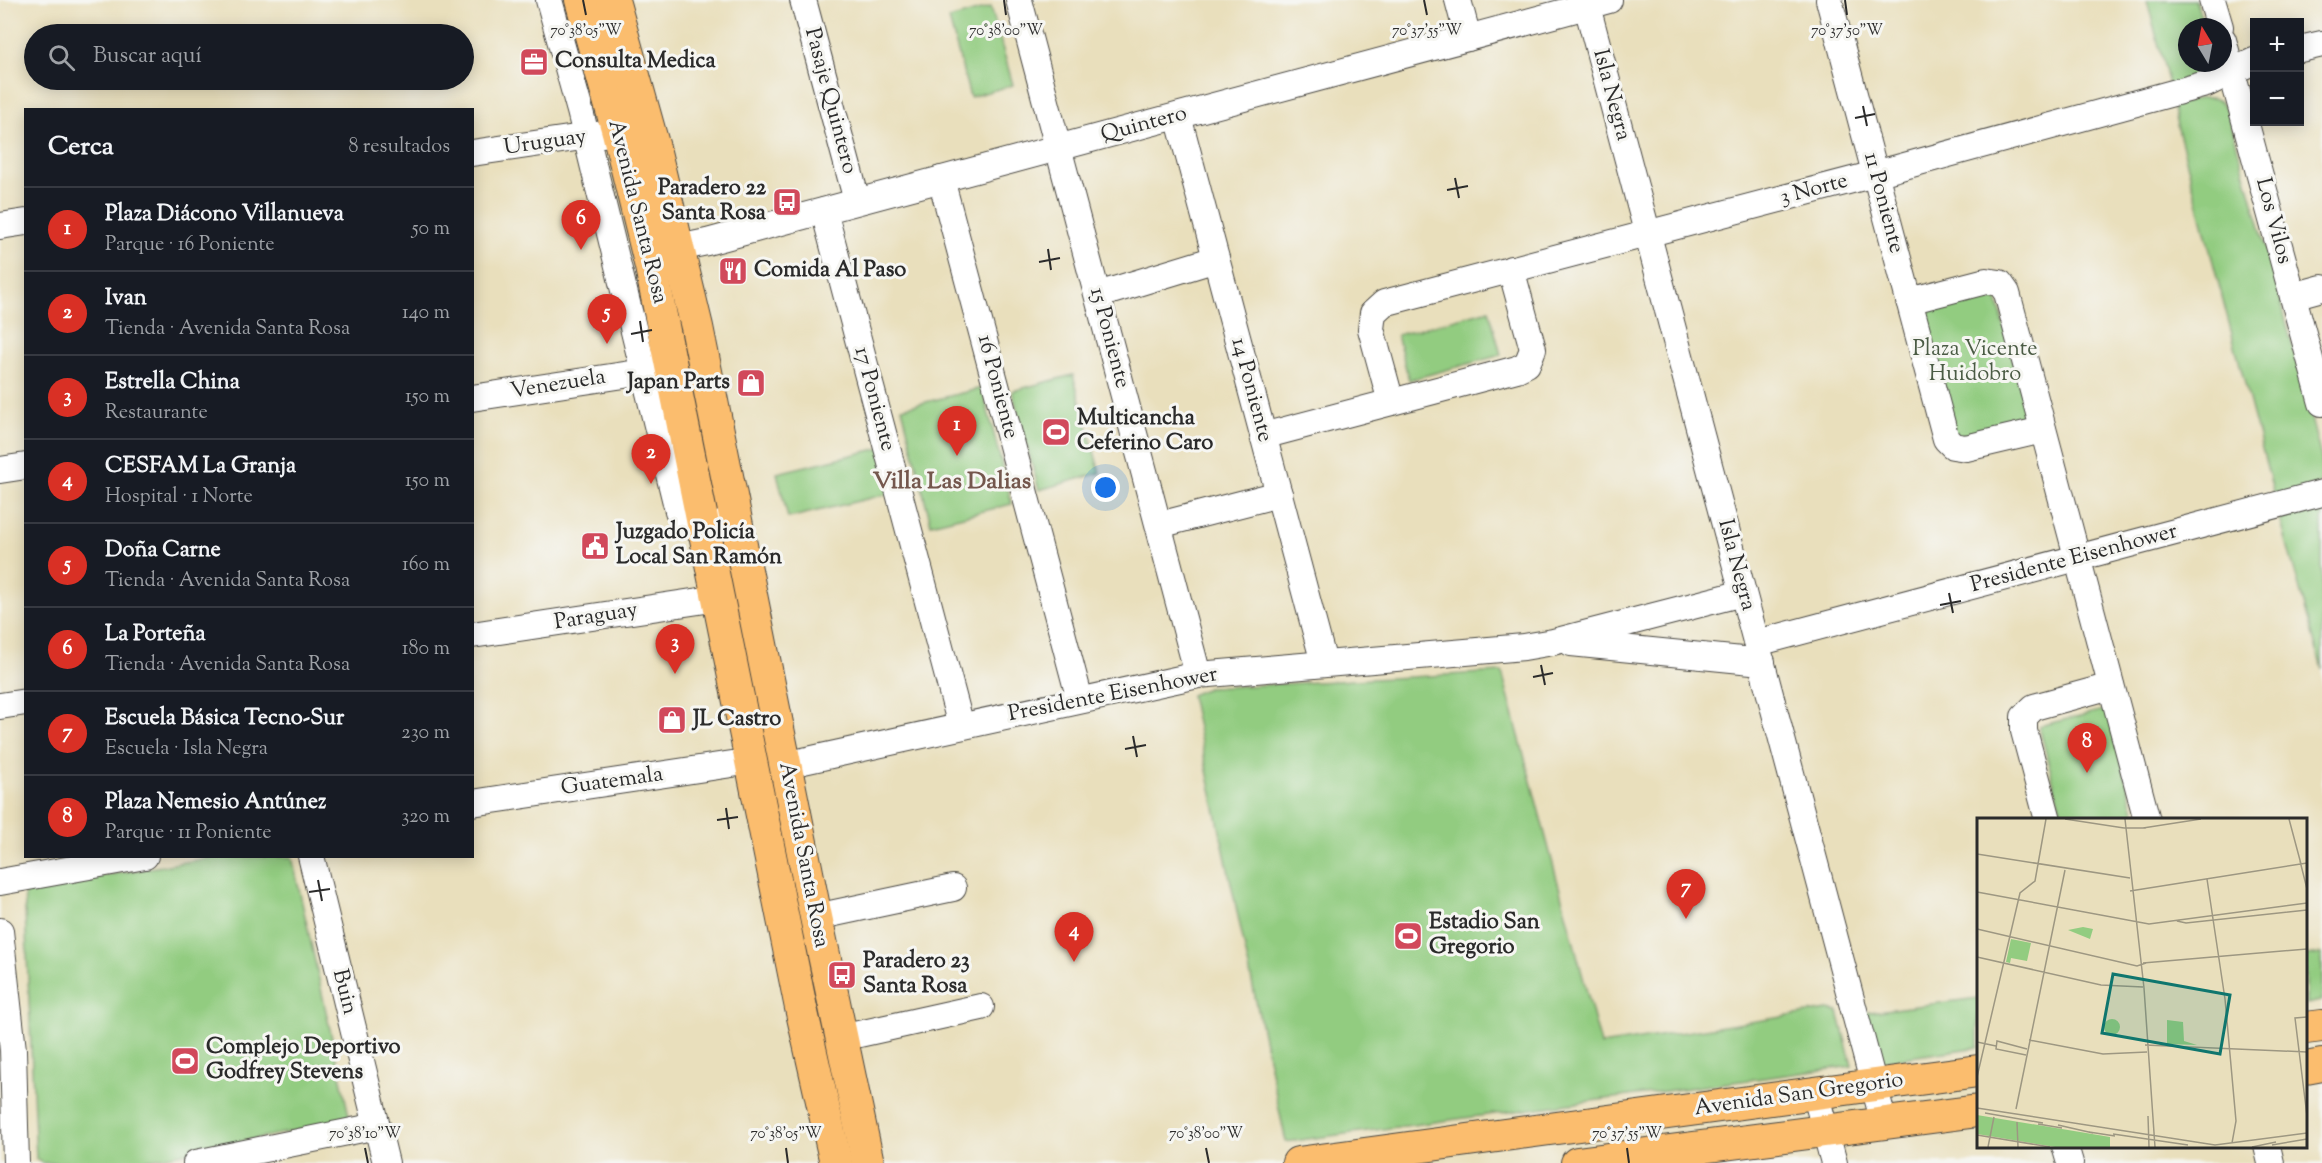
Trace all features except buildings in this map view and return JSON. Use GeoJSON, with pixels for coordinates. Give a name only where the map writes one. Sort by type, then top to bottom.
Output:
{"type":"FeatureCollection","features":[{"type":"Feature","properties":{"kind":"main road","name":"Avenida Santa Rosa"},"geometry":{"type":"LineString","coordinates":[[581,0],[618,132],[654,278],[801,1008],[836,1163]]}},
{"type":"Feature","properties":{"kind":"main road","name":"Avenida Santa Rosa"},"geometry":{"type":"LineString","coordinates":[[613,0],[654,148],[678,248],[735,512],[868,1163]]}},
{"type":"Feature","properties":{"kind":"main road"},"geometry":{"type":"LineString","coordinates":[[618,132],[636,137],[654,148]]}},
{"type":"Feature","properties":{"kind":"main road"},"geometry":{"type":"LineString","coordinates":[[2307,1028],[2322,1026]]}},
{"type":"Feature","properties":{"kind":"main road"},"geometry":{"type":"LineString","coordinates":[[2307,1068],[2322,1065]]}},
{"type":"Feature","properties":{"kind":"main road","name":"Avenida San Gregorio"},"geometry":{"type":"LineString","coordinates":[[1298,1163],[1977,1071]]}},
{"type":"Feature","properties":{"kind":"main road","name":"Avenida San Gregorio"},"geometry":{"type":"LineString","coordinates":[[1589,1162],[1977,1111]]}},
{"type":"Feature","properties":{"kind":"street","name":"Avenida Santa Rosa"},"geometry":{"type":"LineString","coordinates":[[549,0],[586,136],[678,512],[687,523],[706,532]]}},
{"type":"Feature","properties":{"kind":"street","name":"Pasaje Quintero"},"geometry":{"type":"LineString","coordinates":[[802,0],[857,201]]}},
{"type":"Feature","properties":{"kind":"street","name":"15 Poniente"},"geometry":{"type":"LineString","coordinates":[[1020,0],[1198,675]]}},
{"type":"Feature","properties":{"kind":"street"},"geometry":{"type":"LineString","coordinates":[[1458,0],[1468,38]]}},
{"type":"Feature","properties":{"kind":"street","name":"11 Poniente"},"geometry":{"type":"LineString","coordinates":[[1829,0],[1949,443],[1966,448],[2043,430]]}},
{"type":"Feature","properties":{"kind":"street"},"geometry":{"type":"LineString","coordinates":[[2212,0],[2217,18]]}},
{"type":"Feature","properties":{"kind":"street","name":"Quintero"},"geometry":{"type":"LineString","coordinates":[[678,248],[824,211],[1598,3]]}},
{"type":"Feature","properties":{"kind":"street","name":"Isla Negra"},"geometry":{"type":"LineString","coordinates":[[1598,3],[1648,234],[1884,1123]]}},
{"type":"Feature","properties":{"kind":"street"},"geometry":{"type":"LineString","coordinates":[[2304,49],[2322,44]]}},
{"type":"Feature","properties":{"kind":"street","name":"Los Vilos"},"geometry":{"type":"LineString","coordinates":[[2232,52],[2243,67],[2293,296],[2322,403]]}},
{"type":"Feature","properties":{"kind":"street","name":"3 Norte"},"geometry":{"type":"LineString","coordinates":[[1391,402],[1371,329],[1373,313],[1384,303],[2206,84],[2243,67]]}},
{"type":"Feature","properties":{"kind":"street","name":"14 Poniente"},"geometry":{"type":"LineString","coordinates":[[1178,116],[1324,663]]}},
{"type":"Feature","properties":{"kind":"street","name":"Uruguay"},"geometry":{"type":"LineString","coordinates":[[474,153],[618,132]]}},
{"type":"Feature","properties":{"kind":"street","name":"16 Poniente"},"geometry":{"type":"LineString","coordinates":[[940,179],[1080,700]]}},
{"type":"Feature","properties":{"kind":"street","name":"17 Poniente"},"geometry":{"type":"LineString","coordinates":[[824,211],[961,726]]}},
{"type":"Feature","properties":{"kind":"street"},"geometry":{"type":"LineString","coordinates":[[0,226],[24,222]]}},
{"type":"Feature","properties":{"kind":"street"},"geometry":{"type":"LineString","coordinates":[[1098,295],[1216,259]]}},
{"type":"Feature","properties":{"kind":"street"},"geometry":{"type":"LineString","coordinates":[[1263,436],[1517,369],[1527,364],[1533,350],[1511,269]]}},
{"type":"Feature","properties":{"kind":"street"},"geometry":{"type":"LineString","coordinates":[[1909,301],[1986,281],[2000,283],[2007,293],[2147,818]]}},
{"type":"Feature","properties":{"kind":"street"},"geometry":{"type":"LineString","coordinates":[[2293,296],[2322,288]]}},
{"type":"Feature","properties":{"kind":"street","name":"Venezuela"},"geometry":{"type":"LineString","coordinates":[[474,398],[644,372]]}},
{"type":"Feature","properties":{"kind":"street"},"geometry":{"type":"LineString","coordinates":[[0,470],[24,466]]}},
{"type":"Feature","properties":{"kind":"street","name":"Presidente Eisenhower"},"geometry":{"type":"LineString","coordinates":[[1553,642],[1759,652],[2076,558],[2322,493]]}},
{"type":"Feature","properties":{"kind":"street"},"geometry":{"type":"LineString","coordinates":[[1159,525],[1279,494]]}},
{"type":"Feature","properties":{"kind":"street"},"geometry":{"type":"LineString","coordinates":[[706,532],[723,525],[735,512]]}},
{"type":"Feature","properties":{"kind":"street","name":"Presidente Eisenhower"},"geometry":{"type":"LineString","coordinates":[[785,765],[1198,675],[1482,652],[1553,642],[1743,593]]}},
{"type":"Feature","properties":{"kind":"street","name":"Paraguay"},"geometry":{"type":"LineString","coordinates":[[474,635],[719,598]]}},
{"type":"Feature","properties":{"kind":"street"},"geometry":{"type":"LineString","coordinates":[[2048,818],[2024,731],[2024,717],[2034,707],[2111,686]]}},
{"type":"Feature","properties":{"kind":"street"},"geometry":{"type":"LineString","coordinates":[[0,706],[24,702]]}},
{"type":"Feature","properties":{"kind":"street","name":"Guatemala"},"geometry":{"type":"LineString","coordinates":[[474,803],[752,761]]}},
{"type":"Feature","properties":{"kind":"street"},"geometry":{"type":"LineString","coordinates":[[0,882],[134,858]]}},
{"type":"Feature","properties":{"kind":"street","name":"Buin"},"geometry":{"type":"LineString","coordinates":[[311,858],[386,1163]]}},
{"type":"Feature","properties":{"kind":"street"},"geometry":{"type":"LineString","coordinates":[[816,917],[953,888]]}},
{"type":"Feature","properties":{"kind":"street"},"geometry":{"type":"LineString","coordinates":[[0,931],[16,1163]]}},
{"type":"Feature","properties":{"kind":"street"},"geometry":{"type":"LineString","coordinates":[[841,1038],[981,1008]]}},
{"type":"Feature","properties":{"kind":"street"},"geometry":{"type":"LineString","coordinates":[[1815,1092],[1834,1163]]}},
{"type":"Feature","properties":{"kind":"street"},"geometry":{"type":"LineString","coordinates":[[196,1163],[377,1125]]}},
{"type":"Feature","properties":{"kind":"street"},"geometry":{"type":"LineString","coordinates":[[2066,1148],[2070,1163]]}},
{"type":"Feature","properties":{"kind":"street"},"geometry":{"type":"LineString","coordinates":[[2267,1148],[2271,1163]]}},
{"type":"Feature","properties":{"kind":"green space"},"geometry":{"type":"Polygon","coordinates":[[[2147,0],[2195,0],[2202,18],[2178,18],[2178,72],[2206,72],[2170,89],[2147,0]]]}},
{"type":"Feature","properties":{"kind":"green space"},"geometry":{"type":"Polygon","coordinates":[[[991,7],[1013,85],[970,97],[949,19],[991,7]]]}},
{"type":"Feature","properties":{"kind":"green space"},"geometry":{"type":"Polygon","coordinates":[[[2202,98],[2217,100],[2227,110],[2281,302],[2322,461],[2322,480],[2318,485],[2275,498],[2172,106],[2202,98]]]}},
{"type":"Feature","properties":{"kind":"green space","name":"Plaza Vicente Huidobro"},"geometry":{"type":"Polygon","coordinates":[[[1994,288],[2029,420],[2023,425],[1954,437],[1923,311],[1929,303],[1994,288]]]}},
{"type":"Feature","properties":{"kind":"green space"},"geometry":{"type":"Polygon","coordinates":[[[1489,310],[1501,355],[1409,380],[1397,335],[1489,310]]]}},
{"type":"Feature","properties":{"kind":"green space","name":"Multicancha Ceferino Caro"},"geometry":{"type":"Polygon","coordinates":[[[1073,375],[1100,473],[1039,490],[1012,391],[1073,375]]]}},
{"type":"Feature","properties":{"kind":"green space"},"geometry":{"type":"Polygon","coordinates":[[[982,388],[1012,504],[931,524],[902,408],[982,388]]]}},
{"type":"Feature","properties":{"kind":"green space"},"geometry":{"type":"Polygon","coordinates":[[[881,448],[892,493],[788,518],[777,473],[881,448]]]}},
{"type":"Feature","properties":{"kind":"green space"},"geometry":{"type":"Polygon","coordinates":[[[2322,508],[2322,669],[2279,515],[2322,508]]]}},
{"type":"Feature","properties":{"kind":"green space","name":"Estadio San Gregorio"},"geometry":{"type":"Polygon","coordinates":[[[1502,672],[1601,1045],[1828,1010],[1838,1012],[1852,1066],[1286,1142],[1191,695],[1208,688],[1502,672]]]}},
{"type":"Feature","properties":{"kind":"green space"},"geometry":{"type":"Polygon","coordinates":[[[2108,709],[2136,818],[2063,818],[2039,726],[2108,709]]]}},
{"type":"Feature","properties":{"kind":"green space","name":"Complejo Deportivo Godfrey Stevens"},"geometry":{"type":"Polygon","coordinates":[[[209,858],[292,858],[350,1120],[132,1163],[42,1163],[36,1159],[24,887],[209,858]]]}},
{"type":"Feature","properties":{"kind":"green space"},"geometry":{"type":"Polygon","coordinates":[[[2322,954],[2322,1001],[2307,1004],[2307,956],[2322,954]]]}},
{"type":"Feature","properties":{"kind":"green space"},"geometry":{"type":"Polygon","coordinates":[[[1977,998],[1977,1047],[1876,1062],[1863,1013],[1977,998]]]}},
{"type":"Feature","properties":{"kind":"place","name":"Consulta Medica"},"geometry":{"type":"Point","coordinates":[534,62]}},
{"type":"Feature","properties":{"kind":"place","name":"Paradero 22 Santa Rosa"},"geometry":{"type":"Point","coordinates":[787,202]}},
{"type":"Feature","properties":{"kind":"place","name":"La Porteña"},"geometry":{"type":"Point","coordinates":[581,250]}},
{"type":"Feature","properties":{"kind":"place","name":"Comida Al Paso"},"geometry":{"type":"Point","coordinates":[733,271]}},
{"type":"Feature","properties":{"kind":"place","name":"Doña Carne"},"geometry":{"type":"Point","coordinates":[607,344]}},
{"type":"Feature","properties":{"kind":"place","name":"Japan Parts"},"geometry":{"type":"Point","coordinates":[751,383]}},
{"type":"Feature","properties":{"kind":"place","name":"Multicancha Ceferino Caro"},"geometry":{"type":"Point","coordinates":[1056,432]}},
{"type":"Feature","properties":{"kind":"place","name":"Plaza Diácono Villanueva"},"geometry":{"type":"Point","coordinates":[957,456]}},
{"type":"Feature","properties":{"kind":"place","name":"Ivan"},"geometry":{"type":"Point","coordinates":[651,484]}},
{"type":"Feature","properties":{"kind":"place","name":"Juzgado Policía Local San Ramón"},"geometry":{"type":"Point","coordinates":[595,546]}},
{"type":"Feature","properties":{"kind":"place","name":"Estrella China"},"geometry":{"type":"Point","coordinates":[675,674]}},
{"type":"Feature","properties":{"kind":"place","name":"JL Castro"},"geometry":{"type":"Point","coordinates":[672,720]}},
{"type":"Feature","properties":{"kind":"place","name":"Plaza Nemesio Antúnez"},"geometry":{"type":"Point","coordinates":[2087,773]}},
{"type":"Feature","properties":{"kind":"place","name":"Escuela Básica Tecno-Sur"},"geometry":{"type":"Point","coordinates":[1686,919]}},
{"type":"Feature","properties":{"kind":"place","name":"Estadio San Gregorio"},"geometry":{"type":"Point","coordinates":[1408,936]}},
{"type":"Feature","properties":{"kind":"place","name":"CESFAM La Granja"},"geometry":{"type":"Point","coordinates":[1074,962]}},
{"type":"Feature","properties":{"kind":"place","name":"Paradero 23 Santa Rosa"},"geometry":{"type":"Point","coordinates":[842,975]}},
{"type":"Feature","properties":{"kind":"place","name":"Complejo Deportivo Godfrey Stevens"},"geometry":{"type":"Point","coordinates":[185,1061]}},
{"type":"Feature","properties":{"kind":"district","name":"Villa Las Dalias"},"geometry":{"type":"Point","coordinates":[952,482]}}]}
